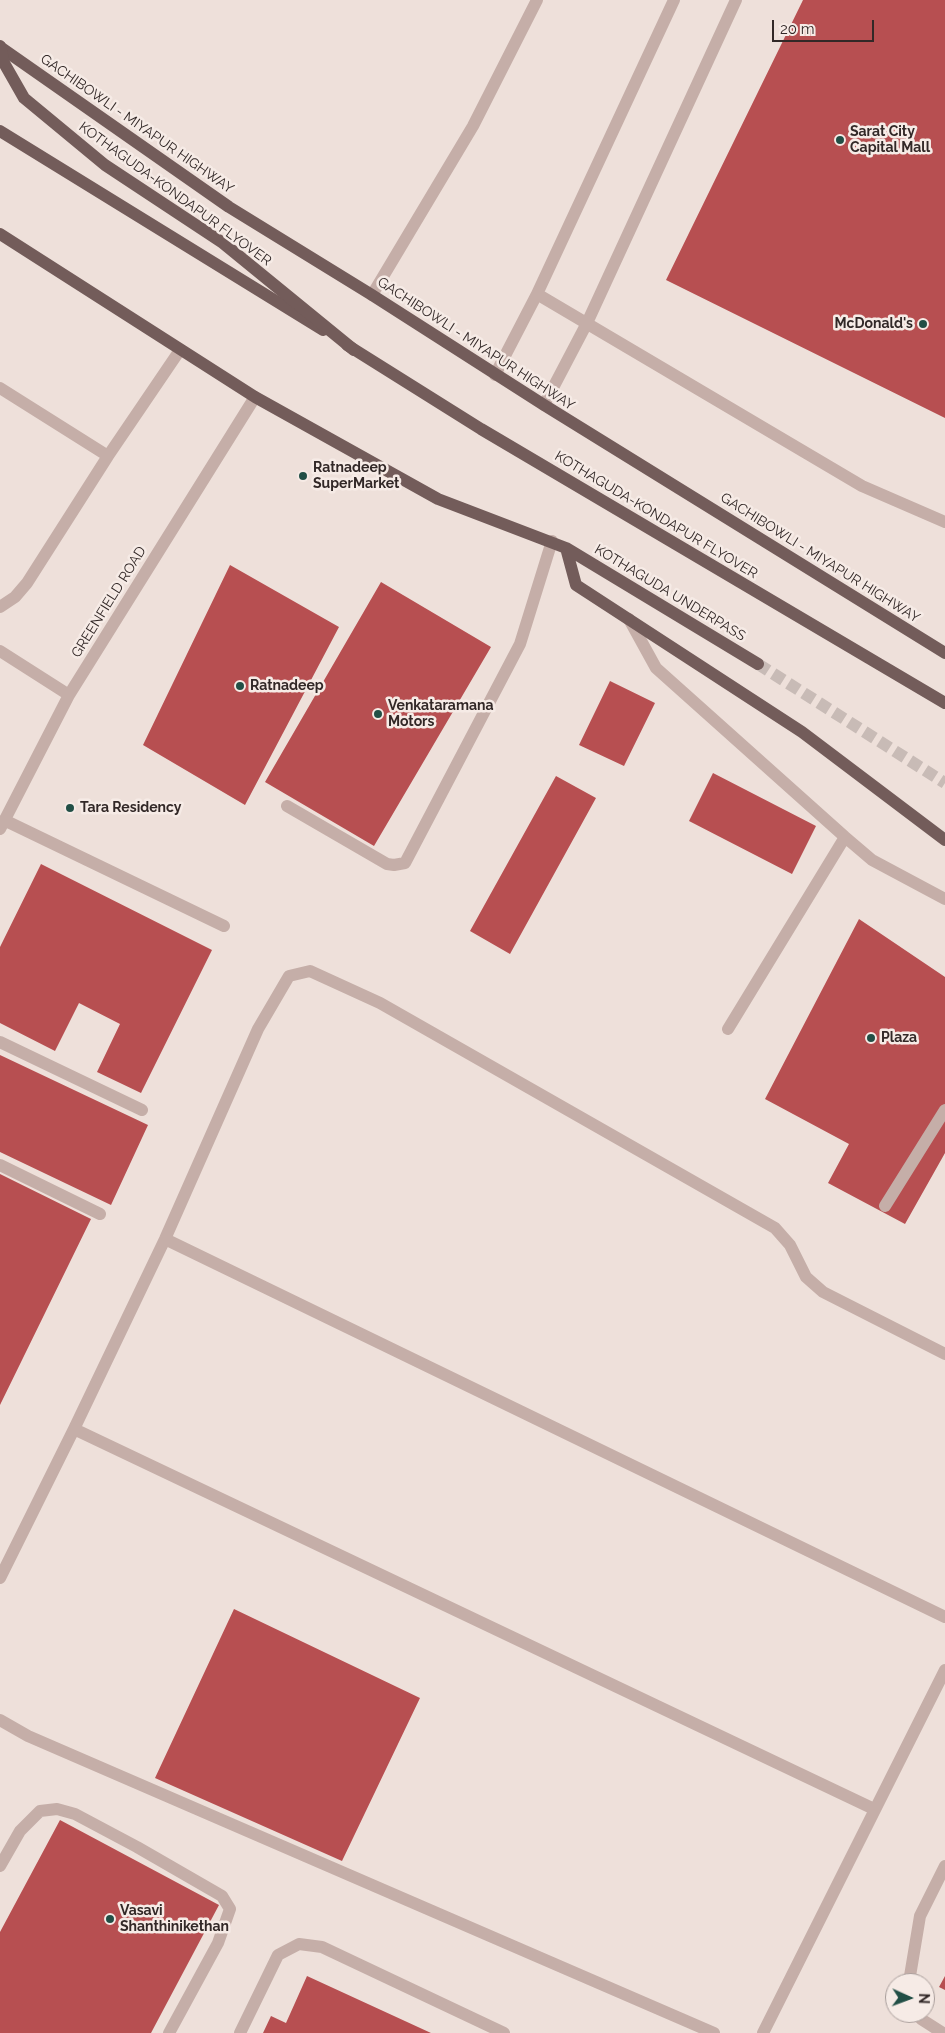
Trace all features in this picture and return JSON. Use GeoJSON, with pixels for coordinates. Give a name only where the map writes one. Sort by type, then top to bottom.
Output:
{"type":"FeatureCollection","features":[{"type":"Feature","properties":{"kind":"main road","name":"GACHIBOWLI - MIYAPUR HIGHWAY"},"geometry":{"type":"LineString","coordinates":[[0,46],[229,207],[372,295],[495,375],[945,653]]}},
{"type":"Feature","properties":{"kind":"main road","name":"KOTHAGUDA-KONDAPUR FLYOVER"},"geometry":{"type":"LineString","coordinates":[[0,46],[4,63],[24,98],[105,164],[223,243],[354,350]]}},
{"type":"Feature","properties":{"kind":"main road","name":"KOTHAGUDA-KONDAPUR FLYOVER"},"geometry":{"type":"LineString","coordinates":[[0,131],[481,429],[945,703]]}},
{"type":"Feature","properties":{"kind":"main road"},"geometry":{"type":"LineString","coordinates":[[0,234],[255,397],[438,499],[552,541],[566,548],[576,585],[802,732],[945,840]]}},
{"type":"Feature","properties":{"kind":"main road","name":"KOTHAGUDA UNDERPASS"},"geometry":{"type":"LineString","coordinates":[[566,548],[758,664]]}},
{"type":"Feature","properties":{"kind":"street"},"geometry":{"type":"LineString","coordinates":[[372,295],[473,126],[537,0]]}},
{"type":"Feature","properties":{"kind":"street"},"geometry":{"type":"LineString","coordinates":[[495,375],[537,294],[674,0]]}},
{"type":"Feature","properties":{"kind":"street"},"geometry":{"type":"LineString","coordinates":[[544,405],[587,323],[736,0]]}},
{"type":"Feature","properties":{"kind":"street"},"geometry":{"type":"LineString","coordinates":[[537,294],[862,486],[945,522]]}},
{"type":"Feature","properties":{"kind":"street"},"geometry":{"type":"LineString","coordinates":[[0,606],[15,597],[26,583],[108,456],[180,350]]}},
{"type":"Feature","properties":{"kind":"street"},"geometry":{"type":"LineString","coordinates":[[0,388],[108,456]]}},
{"type":"Feature","properties":{"kind":"street","name":"GREENFIELD ROAD"},"geometry":{"type":"LineString","coordinates":[[2,825],[69,695],[255,397]]}},
{"type":"Feature","properties":{"kind":"street"},"geometry":{"type":"LineString","coordinates":[[288,806],[387,864],[394,865],[405,862],[520,644],[552,541]]}},
{"type":"Feature","properties":{"kind":"street"},"geometry":{"type":"LineString","coordinates":[[629,620],[656,668],[845,837],[872,860],[945,899]]}},
{"type":"Feature","properties":{"kind":"street"},"geometry":{"type":"LineString","coordinates":[[0,651],[69,695]]}},
{"type":"Feature","properties":{"kind":"street"},"geometry":{"type":"LineString","coordinates":[[2,825],[224,926]]}},
{"type":"Feature","properties":{"kind":"street"},"geometry":{"type":"LineString","coordinates":[[728,1029],[845,837]]}},
{"type":"Feature","properties":{"kind":"street"},"geometry":{"type":"LineString","coordinates":[[0,1578],[166,1239],[258,1029],[289,976],[310,971],[380,1003],[775,1228],[790,1245],[806,1277],[823,1292],[945,1354]]}},
{"type":"Feature","properties":{"kind":"street"},"geometry":{"type":"LineString","coordinates":[[0,1042],[142,1110]]}},
{"type":"Feature","properties":{"kind":"street"},"geometry":{"type":"LineString","coordinates":[[885,1206],[945,1110]]}},
{"type":"Feature","properties":{"kind":"street"},"geometry":{"type":"LineString","coordinates":[[0,1164],[100,1214]]}},
{"type":"Feature","properties":{"kind":"street"},"geometry":{"type":"LineString","coordinates":[[166,1239],[945,1617]]}},
{"type":"Feature","properties":{"kind":"street"},"geometry":{"type":"LineString","coordinates":[[74,1429],[874,1809]]}},
{"type":"Feature","properties":{"kind":"street"},"geometry":{"type":"LineString","coordinates":[[763,2033],[945,1670]]}},
{"type":"Feature","properties":{"kind":"street"},"geometry":{"type":"LineString","coordinates":[[0,1720],[28,1736],[714,2033]]}},
{"type":"Feature","properties":{"kind":"street"},"geometry":{"type":"LineString","coordinates":[[0,1866],[20,1831],[40,1811],[57,1809],[75,1814],[114,1834],[222,1896],[230,1909],[218,1943],[169,2033]]}},
{"type":"Feature","properties":{"kind":"street"},"geometry":{"type":"LineString","coordinates":[[910,1973],[920,1916],[945,1866]]}},
{"type":"Feature","properties":{"kind":"street"},"geometry":{"type":"LineString","coordinates":[[240,2033],[278,1955],[299,1944],[322,1947],[504,2033]]}},
{"type":"Feature","properties":{"kind":"street"},"geometry":{"type":"LineString","coordinates":[[927,2023],[943,2033]]}},
{"type":"Feature","properties":{"kind":"building","name":"Sarat City Capital Mall"},"geometry":{"type":"Polygon","coordinates":[[[803,0],[945,0],[945,418],[666,280],[803,0]]]}},
{"type":"Feature","properties":{"kind":"building","name":"Ratnadeep"},"geometry":{"type":"Polygon","coordinates":[[[230,565],[339,627],[245,805],[143,745],[230,565]]]}},
{"type":"Feature","properties":{"kind":"building","name":"Venkataramana Motors"},"geometry":{"type":"Polygon","coordinates":[[[381,582],[491,647],[374,846],[265,782],[381,582]]]}},
{"type":"Feature","properties":{"kind":"building"},"geometry":{"type":"Polygon","coordinates":[[[610,681],[655,703],[624,766],[579,745],[610,681]]]}},
{"type":"Feature","properties":{"kind":"building"},"geometry":{"type":"Polygon","coordinates":[[[713,773],[816,826],[792,874],[689,821],[713,773]]]}},
{"type":"Feature","properties":{"kind":"building"},"geometry":{"type":"Polygon","coordinates":[[[556,776],[596,798],[510,954],[470,931],[556,776]]]}},
{"type":"Feature","properties":{"kind":"building"},"geometry":{"type":"Polygon","coordinates":[[[41,864],[212,950],[141,1093],[97,1072],[120,1024],[79,1003],[55,1051],[0,1023],[0,947],[41,864]]]}},
{"type":"Feature","properties":{"kind":"building","name":"Plaza"},"geometry":{"type":"Polygon","coordinates":[[[859,919],[945,977],[945,1153],[905,1224],[828,1183],[849,1144],[765,1099],[859,919]]]}},
{"type":"Feature","properties":{"kind":"building"},"geometry":{"type":"Polygon","coordinates":[[[0,1055],[148,1125],[111,1205],[0,1152],[0,1055]]]}},
{"type":"Feature","properties":{"kind":"building"},"geometry":{"type":"Polygon","coordinates":[[[0,1174],[91,1219],[0,1405],[0,1174]]]}},
{"type":"Feature","properties":{"kind":"building"},"geometry":{"type":"Polygon","coordinates":[[[234,1609],[420,1698],[342,1861],[155,1778],[234,1609]]]}},
{"type":"Feature","properties":{"kind":"building","name":"Vasavi Shanthinikethan"},"geometry":{"type":"Polygon","coordinates":[[[60,1820],[219,1905],[151,2033],[0,2033],[0,1932],[60,1820]]]}},
{"type":"Feature","properties":{"kind":"building"},"geometry":{"type":"Polygon","coordinates":[[[307,1976],[431,2033],[263,2033],[271,2016],[286,2023],[307,1976]]]}},
{"type":"Feature","properties":{"kind":"building"},"geometry":{"type":"Polygon","coordinates":[[[945,1976],[945,1990],[939,1987],[945,1976]]]}},
{"type":"Feature","properties":{"kind":"tunnel"},"geometry":{"type":"LineString","coordinates":[[758,664],[945,783]]}},
{"type":"Feature","properties":{"kind":"place","name":"Sarat City Capital Mall"},"geometry":{"type":"Point","coordinates":[840,140]}},
{"type":"Feature","properties":{"kind":"place","name":"McDonald's"},"geometry":{"type":"Point","coordinates":[923,324]}},
{"type":"Feature","properties":{"kind":"place","name":"Ratnadeep SuperMarket"},"geometry":{"type":"Point","coordinates":[303,476]}},
{"type":"Feature","properties":{"kind":"place","name":"Ratnadeep"},"geometry":{"type":"Point","coordinates":[240,686]}},
{"type":"Feature","properties":{"kind":"place","name":"Venkataramana Motors"},"geometry":{"type":"Point","coordinates":[378,714]}},
{"type":"Feature","properties":{"kind":"place","name":"Tara Residency"},"geometry":{"type":"Point","coordinates":[70,808]}},
{"type":"Feature","properties":{"kind":"place","name":"Plaza"},"geometry":{"type":"Point","coordinates":[871,1038]}},
{"type":"Feature","properties":{"kind":"place","name":"Vasavi Shanthinikethan"},"geometry":{"type":"Point","coordinates":[110,1919]}}]}
